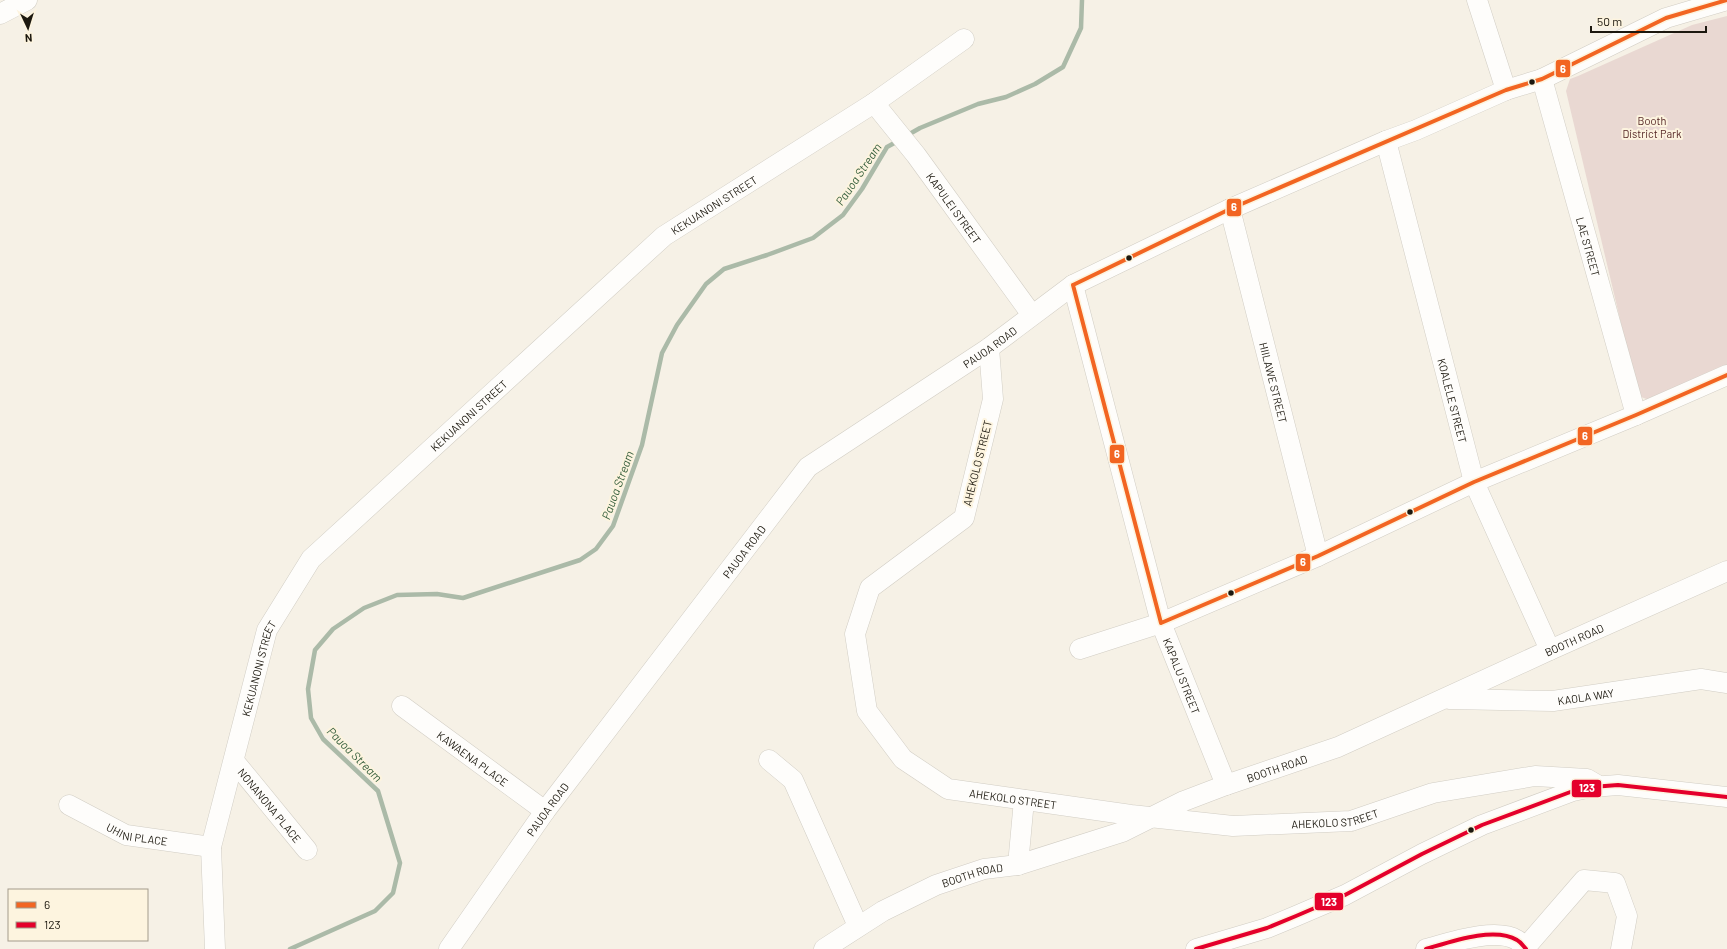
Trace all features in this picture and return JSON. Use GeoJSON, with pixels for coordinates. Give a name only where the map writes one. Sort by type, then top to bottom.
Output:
{"type":"FeatureCollection","features":[{"type":"Feature","properties":{"kind":"street"},"geometry":{"type":"LineString","coordinates":[[0,14],[27,0]]}},
{"type":"Feature","properties":{"kind":"street"},"geometry":{"type":"LineString","coordinates":[[1477,0],[1506,90]]}},
{"type":"Feature","properties":{"kind":"street","name":"PAUOA ROAD"},"geometry":{"type":"LineString","coordinates":[[449,949],[545,811],[808,467],[989,348],[1073,285],[1230,209],[1506,90],[1542,79],[1666,18],[1727,0]]}},
{"type":"Feature","properties":{"kind":"street","name":"KEKUANONI STREET"},"geometry":{"type":"LineString","coordinates":[[215,949],[211,847],[267,630],[311,559],[664,236],[874,103],[964,40]]}},
{"type":"Feature","properties":{"kind":"street","name":"LAE STREET"},"geometry":{"type":"LineString","coordinates":[[1542,79],[1636,415]]}},
{"type":"Feature","properties":{"kind":"street","name":"KAPULEI STREET"},"geometry":{"type":"LineString","coordinates":[[874,103],[916,154],[1032,315]]}},
{"type":"Feature","properties":{"kind":"street","name":"KOALELE STREET"},"geometry":{"type":"LineString","coordinates":[[1386,141],[1474,482],[1550,650]]}},
{"type":"Feature","properties":{"kind":"street","name":"HIILAWE STREET"},"geometry":{"type":"LineString","coordinates":[[1230,209],[1318,556]]}},
{"type":"Feature","properties":{"kind":"street","name":"KAPALU STREET"},"geometry":{"type":"LineString","coordinates":[[1073,285],[1161,623],[1226,785]]}},
{"type":"Feature","properties":{"kind":"street","name":"AHEKOLO STREET"},"geometry":{"type":"LineString","coordinates":[[989,348],[993,399],[964,518],[870,588],[855,634],[867,711],[903,759],[948,789],[1151,817],[1234,826],[1351,821],[1433,793],[1535,776],[1587,779],[1599,786]]}},
{"type":"Feature","properties":{"kind":"street"},"geometry":{"type":"LineString","coordinates":[[1080,649],[1161,623],[1318,556],[1474,482],[1636,415],[1727,375]]}},
{"type":"Feature","properties":{"kind":"street","name":"BOOTH ROAD"},"geometry":{"type":"LineString","coordinates":[[824,949],[883,911],[936,885],[984,869],[1018,865],[1122,832],[1184,801],[1226,785],[1338,747],[1727,571]]}},
{"type":"Feature","properties":{"kind":"street","name":"KAOLA WAY"},"geometry":{"type":"LineString","coordinates":[[1444,699],[1553,701],[1701,679],[1727,683]]}},
{"type":"Feature","properties":{"kind":"street","name":"KAWAENA PLACE"},"geometry":{"type":"LineString","coordinates":[[402,706],[545,811]]}},
{"type":"Feature","properties":{"kind":"street"},"geometry":{"type":"LineString","coordinates":[[769,760],[793,780],[858,926]]}},
{"type":"Feature","properties":{"kind":"street","name":"NONANONA PLACE"},"geometry":{"type":"LineString","coordinates":[[234,761],[307,850]]}},
{"type":"Feature","properties":{"kind":"street"},"geometry":{"type":"LineString","coordinates":[[1196,949],[1267,928],[1345,895],[1422,854],[1482,825],[1573,791],[1599,786],[1624,786],[1727,797]]}},
{"type":"Feature","properties":{"kind":"street"},"geometry":{"type":"LineString","coordinates":[[1018,865],[1024,800]]}},
{"type":"Feature","properties":{"kind":"street","name":"UHINI PLACE"},"geometry":{"type":"LineString","coordinates":[[69,805],[126,835],[211,847]]}},
{"type":"Feature","properties":{"kind":"street"},"geometry":{"type":"LineString","coordinates":[[1426,949],[1456,941],[1495,935],[1507,936],[1517,940],[1526,949],[1584,880],[1615,883],[1627,916],[1621,949]]}},
{"type":"Feature","properties":{"kind":"green space","name":"Booth District Park"},"geometry":{"type":"Polygon","coordinates":[[[1727,16],[1727,369],[1652,401],[1641,397],[1637,391],[1566,91],[1570,79],[1692,25],[1727,16]]]}},
{"type":"Feature","properties":{"kind":"waterway","name":"Pauoa Stream"},"geometry":{"type":"LineString","coordinates":[[906,136],[920,128],[978,104],[1006,97],[1035,84],[1063,67],[1081,28],[1082,0]]}},
{"type":"Feature","properties":{"kind":"waterway","name":"Pauoa Stream"},"geometry":{"type":"LineString","coordinates":[[290,949],[375,911],[393,893],[400,863],[378,791],[323,739],[311,718],[308,689],[315,650],[333,629],[364,608],[397,595],[437,594],[463,598],[580,560],[596,549],[613,526],[642,445],[662,353],[677,325],[706,284],[724,269],[813,238],[843,215],[862,189],[887,147],[898,141]]}},
{"type":"Feature","properties":{"kind":"transit line","name":"6"},"geometry":{"type":"LineString","coordinates":[[1073,285],[1230,209],[1506,90],[1542,79],[1666,18],[1727,0]]}},
{"type":"Feature","properties":{"kind":"transit line","name":"6"},"geometry":{"type":"LineString","coordinates":[[1073,285],[1161,623]]}},
{"type":"Feature","properties":{"kind":"transit line","name":"6"},"geometry":{"type":"LineString","coordinates":[[1161,623],[1318,556],[1474,482],[1636,415],[1727,375]]}},
{"type":"Feature","properties":{"kind":"transit line","name":"123"},"geometry":{"type":"LineString","coordinates":[[1196,949],[1267,928],[1296,916],[1345,895],[1422,854],[1482,825],[1573,791],[1592,787],[1618,785],[1727,797]]}},
{"type":"Feature","properties":{"kind":"transit line","name":"123"},"geometry":{"type":"LineString","coordinates":[[1426,949],[1459,939],[1484,935],[1507,936],[1517,940],[1526,949]]}}]}
